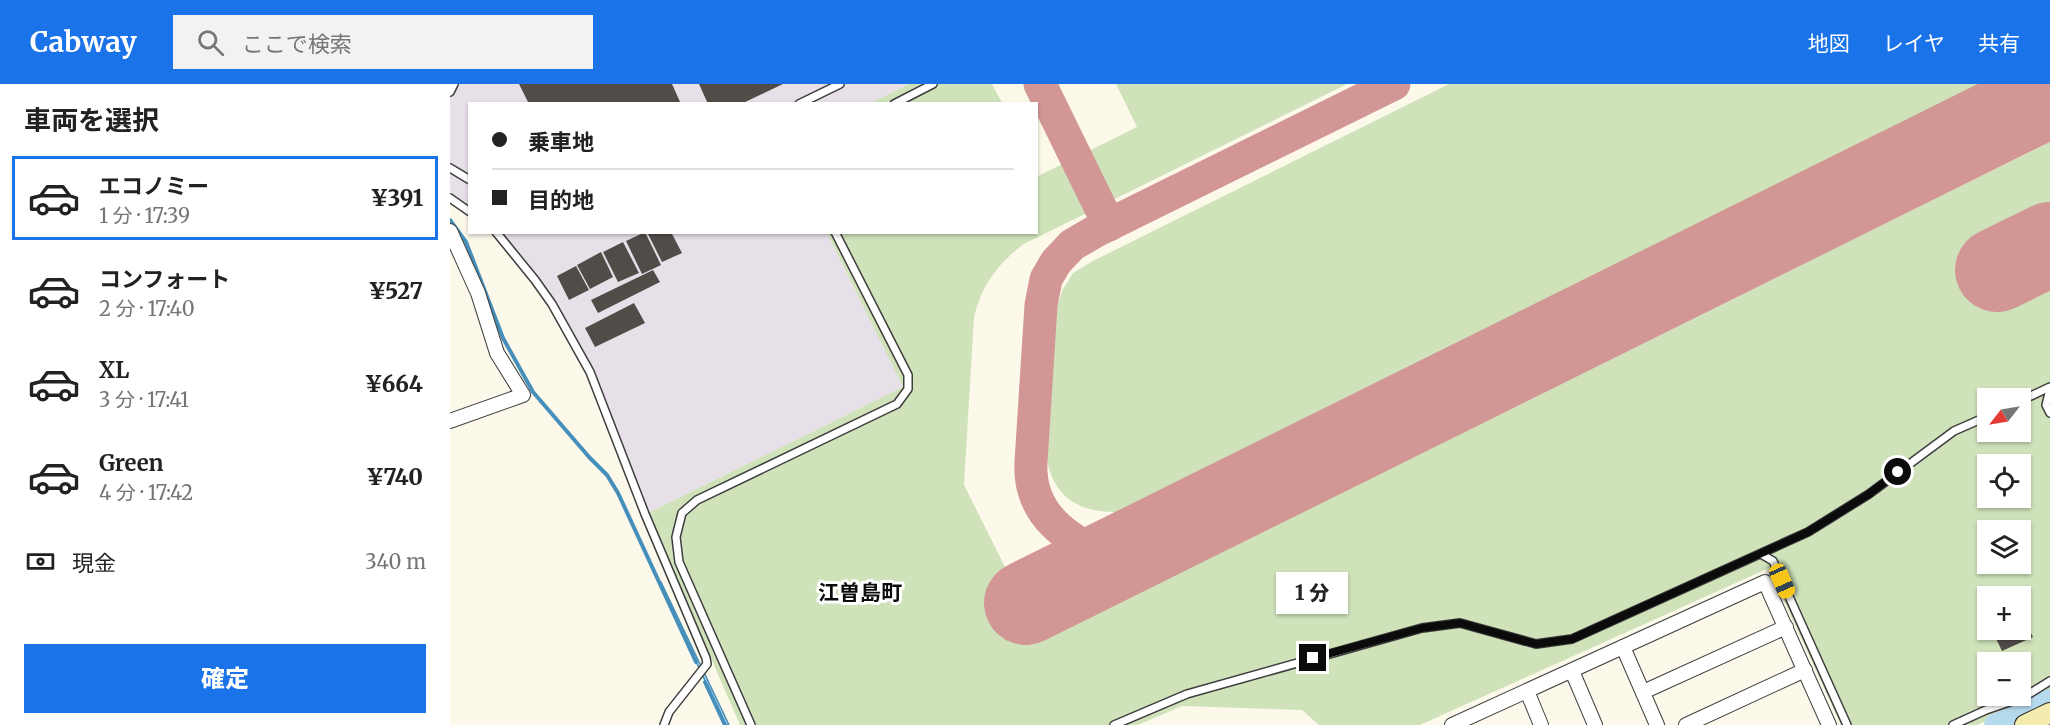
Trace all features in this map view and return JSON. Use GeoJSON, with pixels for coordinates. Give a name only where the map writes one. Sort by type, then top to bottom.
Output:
{"type":"FeatureCollection","features":[{"type":"Feature","properties":{"kind":"street"},"geometry":{"type":"LineString","coordinates":[[450,231],[478,294],[497,353],[523,395],[450,421]]}},
{"type":"Feature","properties":{"kind":"street"},"geometry":{"type":"LineString","coordinates":[[1452,725],[1482,719],[1527,691],[1765,582],[1805,670],[1825,724]]}},
{"type":"Feature","properties":{"kind":"street"},"geometry":{"type":"LineString","coordinates":[[1643,692],[1786,627]]}},
{"type":"Feature","properties":{"kind":"street"},"geometry":{"type":"LineString","coordinates":[[1623,647],[1656,722],[1641,725]]}},
{"type":"Feature","properties":{"kind":"street"},"geometry":{"type":"LineString","coordinates":[[1572,670],[1595,725]]}},
{"type":"Feature","properties":{"kind":"street"},"geometry":{"type":"LineString","coordinates":[[1686,725],[1805,670]]}},
{"type":"Feature","properties":{"kind":"street"},"geometry":{"type":"LineString","coordinates":[[1527,691],[1541,725]]}},
{"type":"Feature","properties":{"kind":"street"},"geometry":{"type":"LineString","coordinates":[[2025,725],[2050,713]]}},
{"type":"Feature","properties":{"kind":"lane"},"geometry":{"type":"LineString","coordinates":[[450,92],[454,84]]}},
{"type":"Feature","properties":{"kind":"lane"},"geometry":{"type":"LineString","coordinates":[[803,102],[840,84]]}},
{"type":"Feature","properties":{"kind":"lane"},"geometry":{"type":"LineString","coordinates":[[898,102],[933,84]]}},
{"type":"Feature","properties":{"kind":"lane"},"geometry":{"type":"LineString","coordinates":[[450,168],[468,179]]}},
{"type":"Feature","properties":{"kind":"lane"},"geometry":{"type":"LineString","coordinates":[[450,198],[468,211]]}},
{"type":"Feature","properties":{"kind":"lane"},"geometry":{"type":"LineString","coordinates":[[498,234],[552,304],[590,372],[645,514],[706,658],[707,664],[669,712],[664,725]]}},
{"type":"Feature","properties":{"kind":"lane"},"geometry":{"type":"LineString","coordinates":[[751,725],[678,562],[676,537],[682,513],[697,500],[897,404],[908,389],[908,375],[836,234]]}},
{"type":"Feature","properties":{"kind":"lane"},"geometry":{"type":"LineString","coordinates":[[2031,396],[2050,388]]}},
{"type":"Feature","properties":{"kind":"lane"},"geometry":{"type":"LineString","coordinates":[[2050,388],[2046,405],[2050,413]]}},
{"type":"Feature","properties":{"kind":"lane"},"geometry":{"type":"LineString","coordinates":[[1114,725],[1187,694],[1422,628],[1460,623],[1536,644],[1572,639],[1808,532],[1869,494],[1954,431],[1977,421]]}},
{"type":"Feature","properties":{"kind":"lane"},"geometry":{"type":"LineString","coordinates":[[1761,554],[1773,561],[1847,725]]}},
{"type":"Feature","properties":{"kind":"lane"},"geometry":{"type":"LineString","coordinates":[[1953,725],[1986,710],[2024,697],[2050,681]]}},
{"type":"Feature","properties":{"kind":"shaded area"},"geometry":{"type":"Polygon","coordinates":[[[450,84],[909,84],[873,102],[468,102],[468,204],[450,192],[450,84]]]}},
{"type":"Feature","properties":{"kind":"shaded area"},"geometry":{"type":"Polygon","coordinates":[[[502,234],[827,234],[903,387],[648,513],[594,374],[549,293],[502,234]]]}},
{"type":"Feature","properties":{"kind":"green space"},"geometry":{"type":"Polygon","coordinates":[[[909,84],[992,84],[1001,102],[873,102],[909,84]]]}},
{"type":"Feature","properties":{"kind":"green space"},"geometry":{"type":"Polygon","coordinates":[[[1116,84],[1347,84],[1024,244],[1006,259],[986,285],[974,317],[964,485],[1042,641],[2050,142],[2050,693],[2031,701],[2031,652],[1977,652],[1977,706],[2020,706],[1977,725],[1841,725],[1769,568],[1420,725],[1319,725],[1302,710],[1182,706],[1138,725],[740,725],[648,513],[903,387],[827,234],[1038,234],[1038,176],[1137,127],[1116,84]]]}},
{"type":"Feature","properties":{"kind":"green space"},"geometry":{"type":"Polygon","coordinates":[[[1449,84],[1981,84],[1117,512],[1089,509],[1078,505],[1059,490],[1053,479],[1046,452],[1056,311],[1062,291],[1073,273],[1449,84]]]}},
{"type":"Feature","properties":{"kind":"water"},"geometry":{"type":"Polygon","coordinates":[[[661,582],[729,725],[726,725],[659,583],[661,582]]]}},
{"type":"Feature","properties":{"kind":"building"},"geometry":{"type":"Polygon","coordinates":[[[519,84],[672,84],[680,102],[528,102],[519,84]]]}},
{"type":"Feature","properties":{"kind":"building"},"geometry":{"type":"Polygon","coordinates":[[[699,84],[783,84],[745,102],[707,102],[699,84]]]}},
{"type":"Feature","properties":{"kind":"building"},"geometry":{"type":"Polygon","coordinates":[[[646,234],[661,265],[642,274],[626,241],[646,234]]]}},
{"type":"Feature","properties":{"kind":"building"},"geometry":{"type":"Polygon","coordinates":[[[648,234],[672,234],[682,253],[662,262],[648,234]]]}},
{"type":"Feature","properties":{"kind":"building"},"geometry":{"type":"Polygon","coordinates":[[[623,242],[639,273],[618,282],[603,252],[623,242]]]}},
{"type":"Feature","properties":{"kind":"building"},"geometry":{"type":"Polygon","coordinates":[[[601,252],[613,277],[590,289],[577,265],[601,252]]]}},
{"type":"Feature","properties":{"kind":"building"},"geometry":{"type":"Polygon","coordinates":[[[576,266],[589,290],[569,300],[557,276],[576,266]]]}},
{"type":"Feature","properties":{"kind":"building"},"geometry":{"type":"Polygon","coordinates":[[[653,270],[660,282],[598,313],[591,300],[653,270]]]}},
{"type":"Feature","properties":{"kind":"building"},"geometry":{"type":"Polygon","coordinates":[[[634,303],[645,323],[595,347],[585,328],[634,303]]]}},
{"type":"Feature","properties":{"kind":"building"},"geometry":{"type":"Polygon","coordinates":[[[1997,640],[2026,640],[2002,651],[1997,640]]]}},
{"type":"Feature","properties":{"kind":"waterway"},"geometry":{"type":"LineString","coordinates":[[450,220],[466,242],[503,338],[533,392],[607,475],[618,493],[696,662]]}},
{"type":"Feature","properties":{"kind":"waterway"},"geometry":{"type":"LineString","coordinates":[[705,682],[725,725]]}},
{"type":"Feature","properties":{"kind":"waterway"},"geometry":{"type":"LineString","coordinates":[[1995,725],[2050,700]]}},
{"type":"Feature","properties":{"kind":"taxiway"},"geometry":{"type":"LineString","coordinates":[[1040,84],[1109,225]]}},
{"type":"Feature","properties":{"kind":"taxiway"},"geometry":{"type":"LineString","coordinates":[[1111,560],[1080,544],[1054,524],[1036,497],[1032,481],[1031,462],[1041,305],[1046,279],[1056,262],[1072,245],[1096,231],[1394,84]]}},
{"type":"Feature","properties":{"kind":"runway"},"geometry":{"type":"LineString","coordinates":[[1026,603],[2050,95]]}},
{"type":"Feature","properties":{"kind":"runway"},"geometry":{"type":"LineString","coordinates":[[1997,270],[2050,244]]}},
{"type":"Feature","properties":{"kind":"district","name":"江曽島町"},"geometry":{"type":"Point","coordinates":[860,593]}},
{"type":"Feature","properties":{"kind":"route"},"geometry":{"type":"LineString","coordinates":[[1313,658],[1422,628],[1460,623],[1536,644],[1572,639],[1808,532],[1869,494],[1898,472]]}}]}
